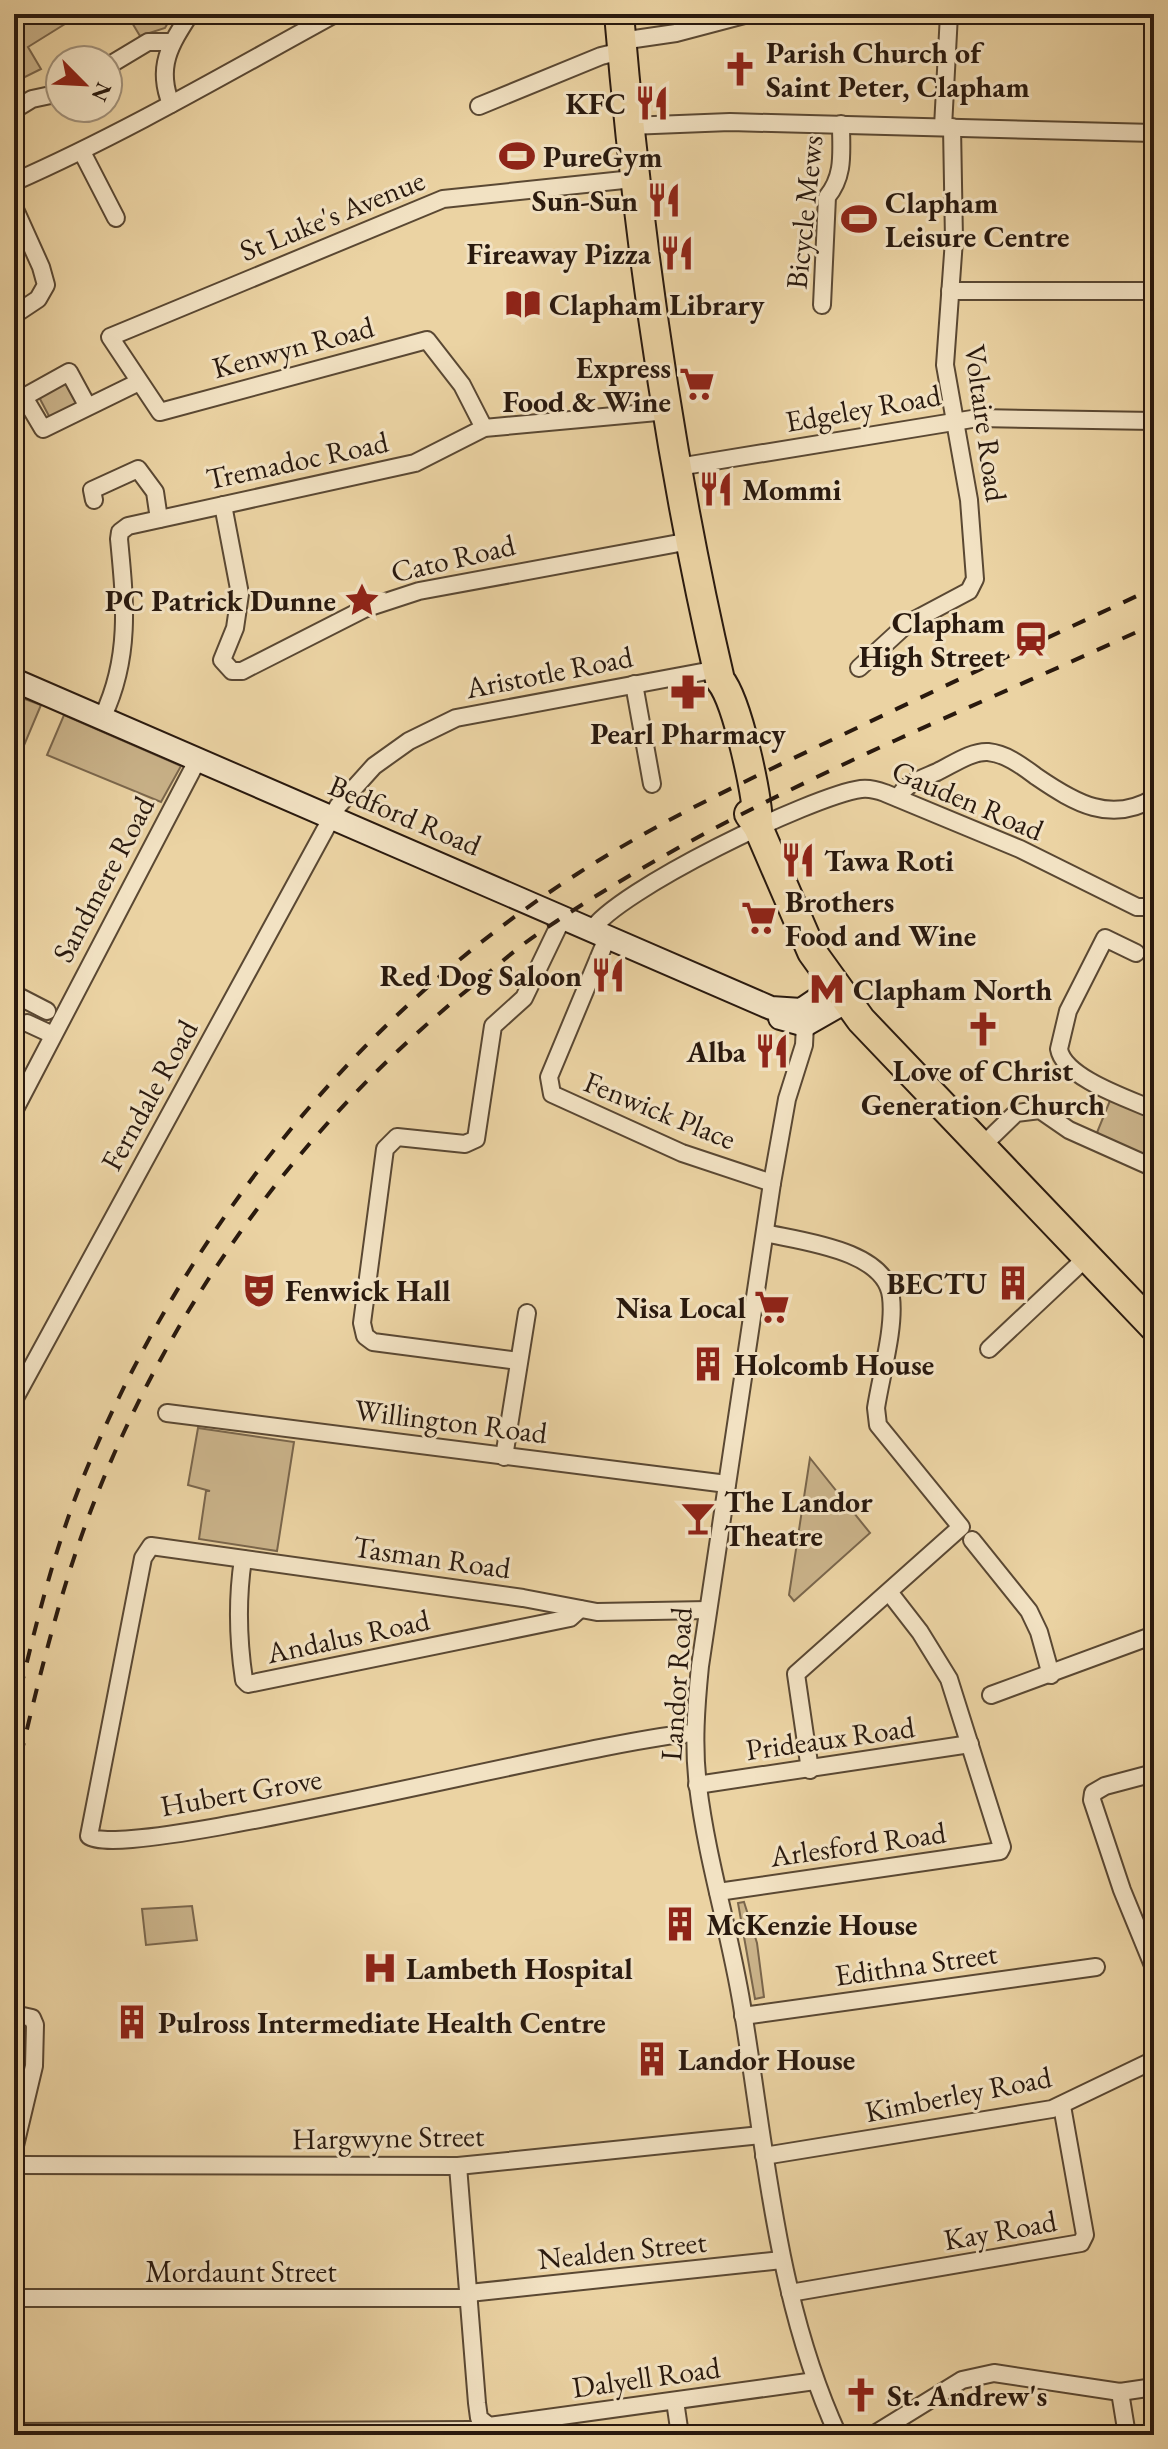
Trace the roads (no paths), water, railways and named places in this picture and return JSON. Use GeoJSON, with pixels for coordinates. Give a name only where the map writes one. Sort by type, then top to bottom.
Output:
{"type":"FeatureCollection","features":[{"type":"Feature","properties":{"kind":"highway"},"geometry":{"type":"LineString","coordinates":[[620,35],[633,179],[690,541],[719,675],[727,689],[745,754],[758,827],[812,952],[874,1036],[1154,1327]]}},
{"type":"Feature","properties":{"kind":"main road","name":"Bedford Road"},"geometry":{"type":"LineString","coordinates":[[14,680],[103,716],[190,774],[333,817],[771,1008],[801,1010],[841,994]]}},
{"type":"Feature","properties":{"kind":"main road"},"geometry":{"type":"LineString","coordinates":[[805,1025],[841,994]]}},
{"type":"Feature","properties":{"kind":"main road","name":"Bedford Road"},"geometry":{"type":"LineString","coordinates":[[771,1008],[782,1019],[805,1025]]}},
{"type":"Feature","properties":{"kind":"street"},"geometry":{"type":"LineString","coordinates":[[171,104],[162,78],[165,58],[190,14]]}},
{"type":"Feature","properties":{"kind":"street"},"geometry":{"type":"LineString","coordinates":[[14,182],[82,152],[230,75],[335,14]]}},
{"type":"Feature","properties":{"kind":"street"},"geometry":{"type":"LineString","coordinates":[[479,106],[601,56],[620,35],[676,33],[748,14]]}},
{"type":"Feature","properties":{"kind":"street","name":"Voltaire Road"},"geometry":{"type":"LineString","coordinates":[[859,668],[907,624],[973,586],[974,542],[945,365],[954,240],[948,127],[949,14]]}},
{"type":"Feature","properties":{"kind":"street"},"geometry":{"type":"LineString","coordinates":[[124,56],[148,42],[172,42]]}},
{"type":"Feature","properties":{"kind":"street"},"geometry":{"type":"LineString","coordinates":[[14,110],[32,99],[44,96]]}},
{"type":"Feature","properties":{"kind":"street"},"geometry":{"type":"LineString","coordinates":[[629,126],[730,122],[1154,133]]}},
{"type":"Feature","properties":{"kind":"street","name":"Bicycle Mews"},"geometry":{"type":"LineString","coordinates":[[822,305],[827,197],[837,184],[841,170],[841,124]]}},
{"type":"Feature","properties":{"kind":"street"},"geometry":{"type":"LineString","coordinates":[[82,152],[116,218]]}},
{"type":"Feature","properties":{"kind":"street","name":"St Luke's Avenue"},"geometry":{"type":"LineString","coordinates":[[110,337],[443,199],[633,179]]}},
{"type":"Feature","properties":{"kind":"street"},"geometry":{"type":"LineString","coordinates":[[14,207],[46,285],[38,299],[14,315]]}},
{"type":"Feature","properties":{"kind":"street"},"geometry":{"type":"LineString","coordinates":[[950,291],[1154,291]]}},
{"type":"Feature","properties":{"kind":"street","name":"Kenwyn Road"},"geometry":{"type":"LineString","coordinates":[[110,337],[160,412],[427,340],[462,385],[484,428]]}},
{"type":"Feature","properties":{"kind":"street"},"geometry":{"type":"LineString","coordinates":[[88,407],[139,382]]}},
{"type":"Feature","properties":{"kind":"street","name":"Tremadoc Road"},"geometry":{"type":"LineString","coordinates":[[103,716],[125,632],[127,609],[120,532],[128,526],[415,463],[484,428],[668,411]]}},
{"type":"Feature","properties":{"kind":"street","name":"Edgeley Road"},"geometry":{"type":"LineString","coordinates":[[678,467],[955,421],[1029,417],[1154,421]]}},
{"type":"Feature","properties":{"kind":"street"},"geometry":{"type":"LineString","coordinates":[[94,500],[92,490],[138,469],[155,492],[159,519]]}},
{"type":"Feature","properties":{"kind":"street","name":"Cato Road"},"geometry":{"type":"LineString","coordinates":[[223,505],[240,594],[235,628],[222,660],[232,671],[242,671],[364,609],[419,591],[690,541]]}},
{"type":"Feature","properties":{"kind":"street","name":"Aristotle Road"},"geometry":{"type":"LineString","coordinates":[[333,817],[342,799],[374,766],[409,741],[456,718],[587,692],[625,689],[634,684],[719,675]]}},
{"type":"Feature","properties":{"kind":"street"},"geometry":{"type":"LineString","coordinates":[[634,684],[652,784]]}},
{"type":"Feature","properties":{"kind":"street"},"geometry":{"type":"LineString","coordinates":[[898,798],[904,787],[968,757],[988,752],[1013,760],[1043,781],[1104,811],[1129,811],[1154,798]]}},
{"type":"Feature","properties":{"kind":"street","name":"Sandmere Road"},"geometry":{"type":"LineString","coordinates":[[14,1111],[190,774]]}},
{"type":"Feature","properties":{"kind":"street","name":"Gauden Road"},"geometry":{"type":"LineString","coordinates":[[599,934],[599,919],[664,877],[780,815],[855,790],[878,790],[1020,849],[1137,907],[1154,907]]}},
{"type":"Feature","properties":{"kind":"street","name":"Ferndale Road"},"geometry":{"type":"LineString","coordinates":[[14,1400],[333,817]]}},
{"type":"Feature","properties":{"kind":"street"},"geometry":{"type":"LineString","coordinates":[[519,1361],[373,1342],[365,1336],[362,1323],[387,1144],[397,1137],[465,1144],[476,1139],[493,1026],[524,998],[562,919]]}},
{"type":"Feature","properties":{"kind":"street","name":"Fenwick Place"},"geometry":{"type":"LineString","coordinates":[[599,934],[549,1077],[552,1094],[682,1153],[772,1183]]}},
{"type":"Feature","properties":{"kind":"street"},"geometry":{"type":"LineString","coordinates":[[1136,953],[1105,938],[1068,1011],[1059,1049],[1067,1066],[1082,1076],[1154,1110]]}},
{"type":"Feature","properties":{"kind":"street"},"geometry":{"type":"LineString","coordinates":[[19,1007],[53,1035]]}},
{"type":"Feature","properties":{"kind":"street"},"geometry":{"type":"LineString","coordinates":[[19,1007],[47,1011]]}},
{"type":"Feature","properties":{"kind":"street","name":"Landor Road"},"geometry":{"type":"LineString","coordinates":[[805,1025],[804,1045],[787,1099],[772,1183],[708,1610],[695,1733],[697,1785],[743,2016],[782,2260],[815,2381],[838,2435]]}},
{"type":"Feature","properties":{"kind":"street"},"geometry":{"type":"LineString","coordinates":[[981,1147],[1016,1113],[1040,1110],[1069,1130],[1154,1168]]}},
{"type":"Feature","properties":{"kind":"street"},"geometry":{"type":"LineString","coordinates":[[765,1233],[847,1252],[871,1266],[886,1284],[891,1307],[876,1408],[878,1425],[1029,1611],[1039,1632],[1051,1675]]}},
{"type":"Feature","properties":{"kind":"street"},"geometry":{"type":"LineString","coordinates":[[989,1349],[1087,1257]]}},
{"type":"Feature","properties":{"kind":"street"},"geometry":{"type":"LineString","coordinates":[[504,1457],[527,1313]]}},
{"type":"Feature","properties":{"kind":"street","name":"Willington Road"},"geometry":{"type":"LineString","coordinates":[[167,1413],[727,1484]]}},
{"type":"Feature","properties":{"kind":"street"},"geometry":{"type":"LineString","coordinates":[[810,1770],[796,1674],[889,1592],[967,1534]]}},
{"type":"Feature","properties":{"kind":"street","name":"Tasman Road"},"geometry":{"type":"LineString","coordinates":[[148,1547],[523,1598],[580,1609],[620,1613],[708,1610]]}},
{"type":"Feature","properties":{"kind":"street","name":"Hubert Grove"},"geometry":{"type":"LineString","coordinates":[[148,1547],[143,1558],[89,1833],[94,1840],[173,1835],[230,1825],[486,1771],[695,1733]]}},
{"type":"Feature","properties":{"kind":"street","name":"Andalus Road"},"geometry":{"type":"LineString","coordinates":[[243,1559],[239,1618],[241,1664],[244,1680],[248,1684],[570,1618],[580,1609]]}},
{"type":"Feature","properties":{"kind":"street"},"geometry":{"type":"LineString","coordinates":[[889,1592],[944,1668],[970,1744]]}},
{"type":"Feature","properties":{"kind":"street"},"geometry":{"type":"LineString","coordinates":[[520,1628],[523,1598]]}},
{"type":"Feature","properties":{"kind":"street"},"geometry":{"type":"LineString","coordinates":[[991,1695],[1154,1635]]}},
{"type":"Feature","properties":{"kind":"street","name":"Prideaux Road"},"geometry":{"type":"LineString","coordinates":[[697,1785],[970,1744]]}},
{"type":"Feature","properties":{"kind":"street","name":"Arlesford Road"},"geometry":{"type":"LineString","coordinates":[[718,1892],[995,1854],[1002,1847],[970,1744]]}},
{"type":"Feature","properties":{"kind":"street"},"geometry":{"type":"LineString","coordinates":[[1154,1773],[1105,1786],[1093,1793],[1092,1800],[1122,1890],[1154,1968]]}},
{"type":"Feature","properties":{"kind":"street","name":"Edithna Street"},"geometry":{"type":"LineString","coordinates":[[743,2016],[1096,1967]]}},
{"type":"Feature","properties":{"kind":"street"},"geometry":{"type":"LineString","coordinates":[[14,2014],[26,2015],[34,2022],[36,2048],[14,2150]]}},
{"type":"Feature","properties":{"kind":"street","name":"Kimberley Road"},"geometry":{"type":"LineString","coordinates":[[764,2156],[1062,2106],[1154,2060]]}},
{"type":"Feature","properties":{"kind":"street","name":"Kay Road"},"geometry":{"type":"LineString","coordinates":[[790,2293],[1081,2243],[1085,2235],[1062,2106]]}},
{"type":"Feature","properties":{"kind":"street","name":"Hargwyne Street"},"geometry":{"type":"LineString","coordinates":[[14,2165],[458,2166],[761,2135]]}},
{"type":"Feature","properties":{"kind":"street"},"geometry":{"type":"LineString","coordinates":[[458,2166],[477,2403],[482,2431]]}},
{"type":"Feature","properties":{"kind":"street","name":"Nealden Street"},"geometry":{"type":"LineString","coordinates":[[469,2295],[782,2260]]}},
{"type":"Feature","properties":{"kind":"street","name":"Mordaunt Street"},"geometry":{"type":"LineString","coordinates":[[14,2298],[469,2295]]}},
{"type":"Feature","properties":{"kind":"street"},"geometry":{"type":"LineString","coordinates":[[873,2435],[962,2380],[994,2373],[1120,2392],[1154,2387]]}},
{"type":"Feature","properties":{"kind":"street","name":"Dalyell Road"},"geometry":{"type":"LineString","coordinates":[[14,2432],[482,2431],[815,2381]]}},
{"type":"Feature","properties":{"kind":"street"},"geometry":{"type":"LineString","coordinates":[[1120,2392],[1127,2435]]}},
{"type":"Feature","properties":{"kind":"street"},"geometry":{"type":"LineString","coordinates":[[675,2401],[680,2435]]}},
{"type":"Feature","properties":{"kind":"railway"},"geometry":{"type":"LineString","coordinates":[[14,1717],[36,1624],[63,1532],[85,1473],[126,1384],[173,1297],[226,1215],[285,1136],[350,1062],[421,993],[496,931],[609,854],[739,784],[1154,588]]}},
{"type":"Feature","properties":{"kind":"railway"},"geometry":{"type":"LineString","coordinates":[[14,1784],[68,1577],[91,1510],[123,1435],[160,1361],[201,1291],[247,1223],[297,1158],[351,1097],[409,1040],[513,952],[611,887],[686,844],[840,766],[1154,624]]}},
{"type":"Feature","properties":{"kind":"place","name":"Parish Church of Saint Peter, Clapham"},"geometry":{"type":"Point","coordinates":[740,69]}},
{"type":"Feature","properties":{"kind":"place","name":"KFC"},"geometry":{"type":"Point","coordinates":[652,103]}},
{"type":"Feature","properties":{"kind":"place","name":"PureGym"},"geometry":{"type":"Point","coordinates":[517,156]}},
{"type":"Feature","properties":{"kind":"place","name":"Sun-Sun"},"geometry":{"type":"Point","coordinates":[664,200]}},
{"type":"Feature","properties":{"kind":"place","name":"Clapham Leisure Centre"},"geometry":{"type":"Point","coordinates":[859,219]}},
{"type":"Feature","properties":{"kind":"place","name":"Fireaway Pizza"},"geometry":{"type":"Point","coordinates":[677,253]}},
{"type":"Feature","properties":{"kind":"place","name":"Clapham Library"},"geometry":{"type":"Point","coordinates":[523,304]}},
{"type":"Feature","properties":{"kind":"place","name":"Express Food & Wine"},"geometry":{"type":"Point","coordinates":[697,384]}},
{"type":"Feature","properties":{"kind":"place","name":"Mommi"},"geometry":{"type":"Point","coordinates":[716,489]}},
{"type":"Feature","properties":{"kind":"place","name":"PC Patrick Dunne"},"geometry":{"type":"Point","coordinates":[362,600]}},
{"type":"Feature","properties":{"kind":"place","name":"Clapham High Street"},"geometry":{"type":"Point","coordinates":[1031,639]}},
{"type":"Feature","properties":{"kind":"place","name":"Pearl Pharmacy"},"geometry":{"type":"Point","coordinates":[688,692]}},
{"type":"Feature","properties":{"kind":"place","name":"Tawa Roti"},"geometry":{"type":"Point","coordinates":[798,860]}},
{"type":"Feature","properties":{"kind":"place","name":"Brothers Food and Wine"},"geometry":{"type":"Point","coordinates":[759,918]}},
{"type":"Feature","properties":{"kind":"place","name":"Red Dog Saloon"},"geometry":{"type":"Point","coordinates":[608,975]}},
{"type":"Feature","properties":{"kind":"place","name":"Clapham North"},"geometry":{"type":"Point","coordinates":[827,989]}},
{"type":"Feature","properties":{"kind":"place","name":"Love of Christ Generation Church"},"geometry":{"type":"Point","coordinates":[983,1029]}},
{"type":"Feature","properties":{"kind":"place","name":"Alba"},"geometry":{"type":"Point","coordinates":[772,1051]}},
{"type":"Feature","properties":{"kind":"place","name":"BECTU"},"geometry":{"type":"Point","coordinates":[1013,1283]}},
{"type":"Feature","properties":{"kind":"place","name":"Fenwick Hall"},"geometry":{"type":"Point","coordinates":[259,1290]}},
{"type":"Feature","properties":{"kind":"place","name":"Nisa Local"},"geometry":{"type":"Point","coordinates":[772,1307]}},
{"type":"Feature","properties":{"kind":"place","name":"Holcomb House"},"geometry":{"type":"Point","coordinates":[708,1364]}},
{"type":"Feature","properties":{"kind":"place","name":"The Landor Theatre"},"geometry":{"type":"Point","coordinates":[698,1518]}},
{"type":"Feature","properties":{"kind":"place","name":"McKenzie House"},"geometry":{"type":"Point","coordinates":[680,1924]}},
{"type":"Feature","properties":{"kind":"place","name":"Lambeth Hospital"},"geometry":{"type":"Point","coordinates":[380,1968]}},
{"type":"Feature","properties":{"kind":"place","name":"Pulross Intermediate Health Centre"},"geometry":{"type":"Point","coordinates":[132,2022]}},
{"type":"Feature","properties":{"kind":"place","name":"Landor House"},"geometry":{"type":"Point","coordinates":[652,2059]}},
{"type":"Feature","properties":{"kind":"place","name":"St. Andrew's"},"geometry":{"type":"Point","coordinates":[861,2395]}}]}
